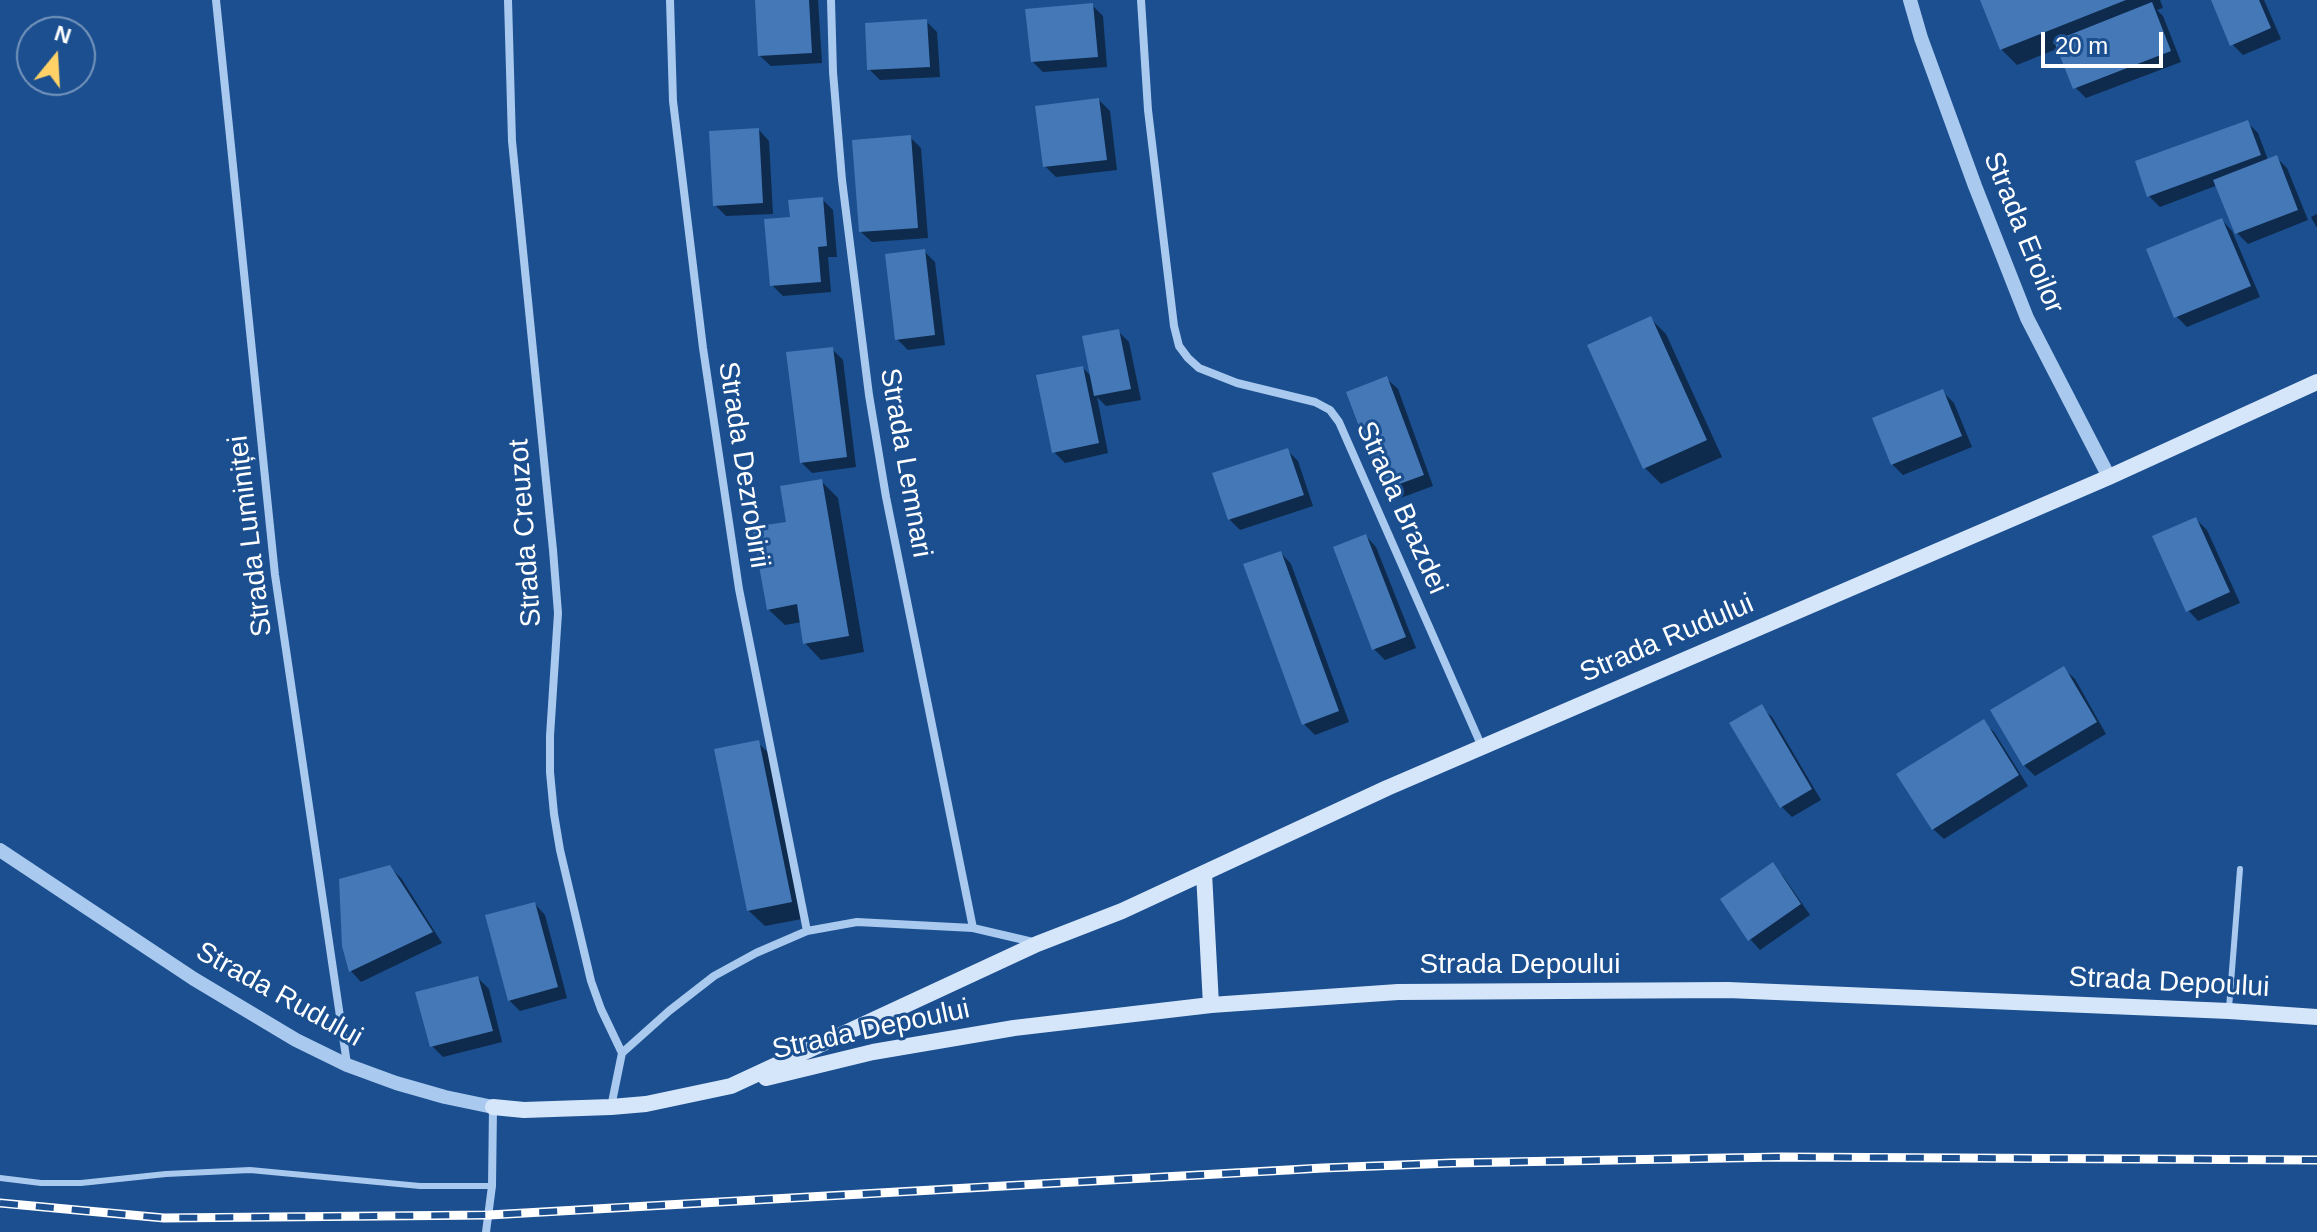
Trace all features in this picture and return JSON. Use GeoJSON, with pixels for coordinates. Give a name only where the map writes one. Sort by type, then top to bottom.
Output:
{"type":"FeatureCollection","features":[{"type":"Feature","properties":{"kind":"main road","name":"Strada Rudului"},"geometry":{"type":"LineString","coordinates":[[493,1107],[524,1110],[646,1104],[731,1086],[1037,944],[1122,911],[1375,794],[2109,477],[2317,382]]}},
{"type":"Feature","properties":{"kind":"main road"},"geometry":{"type":"LineString","coordinates":[[1204,873],[1211,1005]]}},
{"type":"Feature","properties":{"kind":"main road","name":"Strada Depoului"},"geometry":{"type":"LineString","coordinates":[[731,1086],[873,1052],[998,1030],[1211,1005],[1398,992],[1728,990],[2317,1017]]}},
{"type":"Feature","properties":{"kind":"street","name":"Strada Luminiței"},"geometry":{"type":"LineString","coordinates":[[216,0],[275,575],[347,1065]]}},
{"type":"Feature","properties":{"kind":"street","name":"Strada Creuzot"},"geometry":{"type":"LineString","coordinates":[[508,0],[512,141],[558,613],[550,736],[554,814],[591,981],[622,1053]]}},
{"type":"Feature","properties":{"kind":"street","name":"Strada Dezrobirii"},"geometry":{"type":"LineString","coordinates":[[670,0],[673,101],[703,348],[739,589],[807,931]]}},
{"type":"Feature","properties":{"kind":"street","name":"Strada Lemnari"},"geometry":{"type":"LineString","coordinates":[[831,0],[842,180],[869,395],[889,513],[973,928]]}},
{"type":"Feature","properties":{"kind":"street","name":"Strada Brazdei"},"geometry":{"type":"LineString","coordinates":[[1141,0],[1148,110],[1179,346],[1199,368],[1237,383],[1315,402],[1330,410],[1339,422],[1482,747]]}},
{"type":"Feature","properties":{"kind":"street","name":"Strada Eroilor"},"geometry":{"type":"LineString","coordinates":[[1910,0],[1975,186],[2027,318],[2109,477]]}},
{"type":"Feature","properties":{"kind":"street","name":"Strada Rudului"},"geometry":{"type":"LineString","coordinates":[[0,850],[241,1008],[296,1040],[347,1065],[396,1083],[493,1107]]}},
{"type":"Feature","properties":{"kind":"street"},"geometry":{"type":"LineString","coordinates":[[611,1107],[622,1053],[714,976],[756,953],[807,931],[857,922],[973,928],[1037,944]]}},
{"type":"Feature","properties":{"kind":"street"},"geometry":{"type":"LineString","coordinates":[[486,1232],[492,1186],[493,1107]]}},
{"type":"Feature","properties":{"kind":"lane"},"geometry":{"type":"LineString","coordinates":[[2229,1011],[2240,869]]}},
{"type":"Feature","properties":{"kind":"lane"},"geometry":{"type":"LineString","coordinates":[[0,1178],[41,1183],[81,1183],[166,1174],[250,1170],[420,1186],[492,1186]]}},
{"type":"Feature","properties":{"kind":"building"},"geometry":{"type":"Polygon","coordinates":[[[755,0],[809,0],[812,53],[758,56],[755,0]]]}},
{"type":"Feature","properties":{"kind":"building"},"geometry":{"type":"Polygon","coordinates":[[[1980,0],[2126,0],[2000,50],[1980,0]]]}},
{"type":"Feature","properties":{"kind":"building"},"geometry":{"type":"Polygon","coordinates":[[[2211,0],[2259,0],[2271,28],[2230,46],[2211,0]]]}},
{"type":"Feature","properties":{"kind":"building"},"geometry":{"type":"Polygon","coordinates":[[[2152,2],[2171,51],[2073,89],[2054,41],[2152,2]]]}},
{"type":"Feature","properties":{"kind":"building"},"geometry":{"type":"Polygon","coordinates":[[[1093,3],[1098,57],[1031,62],[1025,9],[1093,3]]]}},
{"type":"Feature","properties":{"kind":"building"},"geometry":{"type":"Polygon","coordinates":[[[927,19],[930,67],[867,70],[865,23],[927,19]]]}},
{"type":"Feature","properties":{"kind":"building"},"geometry":{"type":"Polygon","coordinates":[[[1099,98],[1107,160],[1043,167],[1035,106],[1099,98]]]}},
{"type":"Feature","properties":{"kind":"building"},"geometry":{"type":"Polygon","coordinates":[[[2248,120],[2261,155],[2147,197],[2135,161],[2248,120]]]}},
{"type":"Feature","properties":{"kind":"building"},"geometry":{"type":"Polygon","coordinates":[[[759,128],[763,203],[713,206],[709,131],[759,128]]]}},
{"type":"Feature","properties":{"kind":"building"},"geometry":{"type":"Polygon","coordinates":[[[911,135],[918,228],[859,232],[852,140],[911,135]]]}},
{"type":"Feature","properties":{"kind":"building"},"geometry":{"type":"Polygon","coordinates":[[[2277,155],[2298,210],[2235,234],[2213,180],[2277,155]]]}},
{"type":"Feature","properties":{"kind":"building"},"geometry":{"type":"Polygon","coordinates":[[[823,197],[827,246],[818,247],[821,282],[770,286],[764,219],[790,217],[788,200],[823,197]]]}},
{"type":"Feature","properties":{"kind":"building"},"geometry":{"type":"Polygon","coordinates":[[[2222,218],[2251,286],[2174,318],[2146,249],[2222,218]]]}},
{"type":"Feature","properties":{"kind":"building"},"geometry":{"type":"Polygon","coordinates":[[[925,249],[935,335],[895,340],[885,254],[925,249]]]}},
{"type":"Feature","properties":{"kind":"building"},"geometry":{"type":"Polygon","coordinates":[[[1651,316],[1707,440],[1643,469],[1587,345],[1651,316]]]}},
{"type":"Feature","properties":{"kind":"building"},"geometry":{"type":"Polygon","coordinates":[[[1119,329],[1131,389],[1094,396],[1082,336],[1119,329]]]}},
{"type":"Feature","properties":{"kind":"building"},"geometry":{"type":"Polygon","coordinates":[[[833,347],[847,457],[800,463],[786,352],[833,347]]]}},
{"type":"Feature","properties":{"kind":"building"},"geometry":{"type":"Polygon","coordinates":[[[1083,366],[1099,443],[1052,453],[1036,375],[1083,366]]]}},
{"type":"Feature","properties":{"kind":"building"},"geometry":{"type":"Polygon","coordinates":[[[1387,376],[1424,475],[1383,490],[1346,392],[1387,376]]]}},
{"type":"Feature","properties":{"kind":"building"},"geometry":{"type":"Polygon","coordinates":[[[1943,389],[1962,436],[1891,465],[1872,418],[1943,389]]]}},
{"type":"Feature","properties":{"kind":"building"},"geometry":{"type":"Polygon","coordinates":[[[1288,448],[1304,495],[1228,520],[1212,473],[1288,448]]]}},
{"type":"Feature","properties":{"kind":"building"},"geometry":{"type":"Polygon","coordinates":[[[822,479],[849,636],[803,644],[797,604],[767,610],[752,527],[786,522],[780,486],[822,479]]]}},
{"type":"Feature","properties":{"kind":"building"},"geometry":{"type":"Polygon","coordinates":[[[2196,517],[2230,592],[2186,612],[2152,536],[2196,517]]]}},
{"type":"Feature","properties":{"kind":"building"},"geometry":{"type":"Polygon","coordinates":[[[1366,534],[1406,637],[1372,650],[1333,547],[1366,534]]]}},
{"type":"Feature","properties":{"kind":"building"},"geometry":{"type":"Polygon","coordinates":[[[1281,551],[1339,711],[1302,725],[1243,564],[1281,551]]]}},
{"type":"Feature","properties":{"kind":"building"},"geometry":{"type":"Polygon","coordinates":[[[2064,666],[2097,722],[2023,766],[1990,710],[2064,666]]]}},
{"type":"Feature","properties":{"kind":"building"},"geometry":{"type":"Polygon","coordinates":[[[1762,704],[1812,789],[1780,808],[1729,723],[1762,704]]]}},
{"type":"Feature","properties":{"kind":"building"},"geometry":{"type":"Polygon","coordinates":[[[1984,719],[2019,775],[1932,830],[1896,774],[1984,719]]]}},
{"type":"Feature","properties":{"kind":"building"},"geometry":{"type":"Polygon","coordinates":[[[759,740],[792,902],[747,911],[714,749],[759,740]]]}},
{"type":"Feature","properties":{"kind":"building"},"geometry":{"type":"Polygon","coordinates":[[[1773,862],[1801,904],[1748,941],[1720,899],[1773,862]]]}},
{"type":"Feature","properties":{"kind":"building"},"geometry":{"type":"Polygon","coordinates":[[[390,865],[433,932],[349,972],[342,946],[339,879],[390,865]]]}},
{"type":"Feature","properties":{"kind":"building"},"geometry":{"type":"Polygon","coordinates":[[[535,902],[558,987],[508,1001],[485,915],[535,902]]]}},
{"type":"Feature","properties":{"kind":"building"},"geometry":{"type":"Polygon","coordinates":[[[478,976],[493,1031],[430,1047],[415,992],[478,976]]]}},
{"type":"Feature","properties":{"kind":"railway"},"geometry":{"type":"LineString","coordinates":[[0,1203],[164,1218],[489,1215],[1452,1163],[1781,1157],[2317,1160]]}}]}
